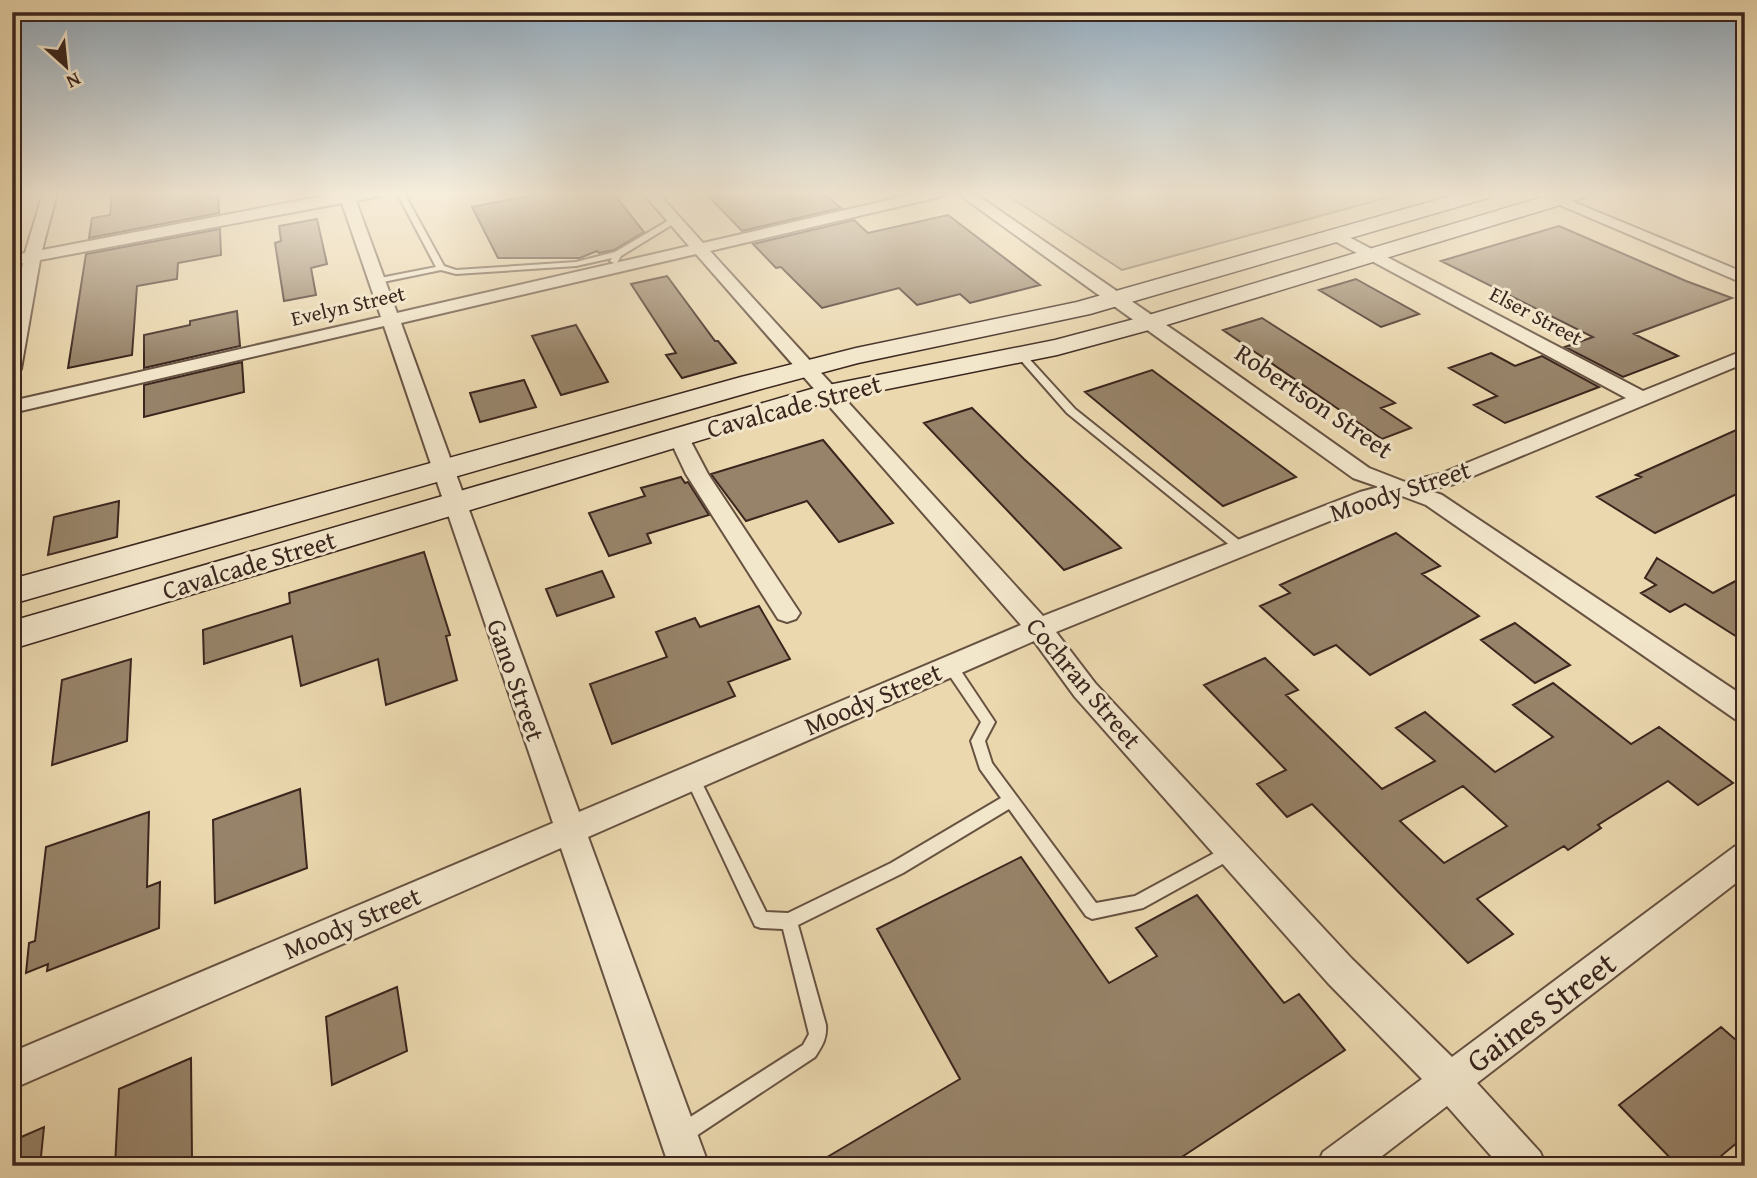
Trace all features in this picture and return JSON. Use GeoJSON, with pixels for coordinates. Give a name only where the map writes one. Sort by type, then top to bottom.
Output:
{"type":"FeatureCollection","features":[{"type":"Feature","properties":{"kind":"main road","name":"Cavalcade Street"},"geometry":{"type":"LineString","coordinates":[[12,592],[806,369],[1117,299],[1294,248]]}},
{"type":"Feature","properties":{"kind":"main road","name":"Cavalcade Street"},"geometry":{"type":"LineString","coordinates":[[12,635],[828,393],[1057,347],[1151,322],[1396,248]]}},
{"type":"Feature","properties":{"kind":"street"},"geometry":{"type":"LineString","coordinates":[[12,369],[35,248]]}},
{"type":"Feature","properties":{"kind":"street"},"geometry":{"type":"LineString","coordinates":[[12,260],[79,248]]}},
{"type":"Feature","properties":{"kind":"street","name":"Gano Street"},"geometry":{"type":"LineString","coordinates":[[366,248],[683,1151]]}},
{"type":"Feature","properties":{"kind":"street","name":"Evelyn Street"},"geometry":{"type":"LineString","coordinates":[[12,407],[392,319],[613,261],[692,248]]}},
{"type":"Feature","properties":{"kind":"street","name":"Cochran Street"},"geometry":{"type":"LineString","coordinates":[[699,248],[1039,628],[1085,690],[1340,971],[1450,1081],[1526,1166]]}},
{"type":"Feature","properties":{"kind":"street","name":"Robertson Street"},"geometry":{"type":"LineString","coordinates":[[1043,248],[1361,473],[1434,500],[1745,711]]}},
{"type":"Feature","properties":{"kind":"street","name":"Elser Street"},"geometry":{"type":"LineString","coordinates":[[1360,248],[1641,398]]}},
{"type":"Feature","properties":{"kind":"street"},"geometry":{"type":"LineString","coordinates":[[1675,248],[1745,279]]}},
{"type":"Feature","properties":{"kind":"street","name":"Moody Street"},"geometry":{"type":"LineString","coordinates":[[12,1070],[1039,628],[1368,497],[1446,479],[1745,356]]}},
{"type":"Feature","properties":{"kind":"street"},"geometry":{"type":"LineString","coordinates":[[679,438],[697,474],[787,613]]}},
{"type":"Feature","properties":{"kind":"street","name":"Gaines Street"},"geometry":{"type":"LineString","coordinates":[[1337,1166],[1745,857]]}},
{"type":"Feature","properties":{"kind":"lane"},"geometry":{"type":"LineString","coordinates":[[430,248],[441,268]]}},
{"type":"Feature","properties":{"kind":"lane"},"geometry":{"type":"LineString","coordinates":[[378,281],[441,268],[456,272],[613,261],[633,248]]}},
{"type":"Feature","properties":{"kind":"lane"},"geometry":{"type":"LineString","coordinates":[[1020,354],[1071,411],[1241,548]]}},
{"type":"Feature","properties":{"kind":"lane"},"geometry":{"type":"LineString","coordinates":[[950,666],[988,722],[978,741],[985,765],[1092,911],[1137,903],[1231,850]]}},
{"type":"Feature","properties":{"kind":"lane"},"geometry":{"type":"LineString","coordinates":[[692,777],[761,920],[789,921],[897,868],[1011,800]]}},
{"type":"Feature","properties":{"kind":"lane"},"geometry":{"type":"LineString","coordinates":[[683,1151],[809,1051],[818,1036],[789,921]]}},
{"type":"Feature","properties":{"kind":"shaded area"},"geometry":{"type":"Polygon","coordinates":[[[1088,248],[1203,248],[1122,270],[1088,248]]]}},
{"type":"Feature","properties":{"kind":"building"},"geometry":{"type":"Polygon","coordinates":[[[118,248],[221,248],[221,255],[178,263],[177,279],[137,286],[132,355],[68,368],[86,254],[118,248]]]}},
{"type":"Feature","properties":{"kind":"building"},"geometry":{"type":"Polygon","coordinates":[[[276,248],[323,248],[327,264],[311,268],[316,295],[284,301],[276,248]]]}},
{"type":"Feature","properties":{"kind":"building"},"geometry":{"type":"Polygon","coordinates":[[[493,248],[617,248],[599,253],[597,251],[580,258],[498,258],[493,248]]]}},
{"type":"Feature","properties":{"kind":"building"},"geometry":{"type":"Polygon","coordinates":[[[757,248],[991,248],[1040,285],[970,303],[960,294],[917,305],[899,288],[822,308],[781,267],[776,268],[757,248]]]}},
{"type":"Feature","properties":{"kind":"building"},"geometry":{"type":"Polygon","coordinates":[[[1485,248],[1610,248],[1732,298],[1634,334],[1678,356],[1623,377],[1565,347],[1593,337],[1441,261],[1485,248]]]}},
{"type":"Feature","properties":{"kind":"building"},"geometry":{"type":"Polygon","coordinates":[[[667,276],[715,341],[718,341],[736,363],[682,378],[666,355],[676,353],[631,284],[667,276]]]}},
{"type":"Feature","properties":{"kind":"building"},"geometry":{"type":"Polygon","coordinates":[[[1356,279],[1419,314],[1381,327],[1319,290],[1356,279]]]}},
{"type":"Feature","properties":{"kind":"building"},"geometry":{"type":"Polygon","coordinates":[[[237,311],[240,346],[144,368],[144,335],[237,311]]]}},
{"type":"Feature","properties":{"kind":"building"},"geometry":{"type":"Polygon","coordinates":[[[1262,318],[1395,403],[1381,408],[1411,428],[1382,439],[1223,330],[1262,318]]]}},
{"type":"Feature","properties":{"kind":"building"},"geometry":{"type":"Polygon","coordinates":[[[576,325],[608,382],[561,395],[532,336],[576,325]]]}},
{"type":"Feature","properties":{"kind":"building"},"geometry":{"type":"Polygon","coordinates":[[[1491,353],[1515,366],[1542,356],[1599,387],[1505,423],[1474,405],[1497,396],[1449,368],[1491,353]]]}},
{"type":"Feature","properties":{"kind":"building"},"geometry":{"type":"Polygon","coordinates":[[[242,362],[244,392],[144,417],[144,385],[242,362]]]}},
{"type":"Feature","properties":{"kind":"building"},"geometry":{"type":"Polygon","coordinates":[[[1152,370],[1296,477],[1223,506],[1085,392],[1152,370]]]}},
{"type":"Feature","properties":{"kind":"building"},"geometry":{"type":"Polygon","coordinates":[[[524,380],[536,407],[480,422],[470,393],[524,380]]]}},
{"type":"Feature","properties":{"kind":"building"},"geometry":{"type":"Polygon","coordinates":[[[972,408],[1121,548],[1064,570],[924,423],[972,408]]]}},
{"type":"Feature","properties":{"kind":"building"},"geometry":{"type":"Polygon","coordinates":[[[1745,426],[1745,490],[1655,533],[1597,497],[1641,477],[1636,475],[1745,426]]]}},
{"type":"Feature","properties":{"kind":"building"},"geometry":{"type":"Polygon","coordinates":[[[823,440],[893,523],[839,542],[807,501],[746,521],[711,474],[823,440]]]}},
{"type":"Feature","properties":{"kind":"building"},"geometry":{"type":"Polygon","coordinates":[[[681,477],[685,483],[688,482],[709,515],[647,534],[651,543],[609,556],[589,513],[645,496],[641,488],[681,477]]]}},
{"type":"Feature","properties":{"kind":"building"},"geometry":{"type":"Polygon","coordinates":[[[119,501],[117,537],[48,555],[54,517],[119,501]]]}},
{"type":"Feature","properties":{"kind":"building"},"geometry":{"type":"Polygon","coordinates":[[[1396,533],[1440,566],[1422,574],[1479,616],[1370,675],[1336,645],[1314,655],[1260,606],[1290,593],[1280,585],[1396,533]]]}},
{"type":"Feature","properties":{"kind":"building"},"geometry":{"type":"Polygon","coordinates":[[[424,552],[450,635],[446,636],[457,680],[386,705],[378,659],[301,686],[292,636],[204,664],[203,630],[290,603],[289,593],[424,552]]]}},
{"type":"Feature","properties":{"kind":"building"},"geometry":{"type":"Polygon","coordinates":[[[1657,558],[1713,593],[1745,576],[1745,642],[1685,604],[1670,612],[1641,593],[1656,585],[1645,578],[1657,558]]]}},
{"type":"Feature","properties":{"kind":"building"},"geometry":{"type":"Polygon","coordinates":[[[602,571],[614,597],[557,616],[546,589],[602,571]]]}},
{"type":"Feature","properties":{"kind":"building"},"geometry":{"type":"Polygon","coordinates":[[[759,606],[790,659],[728,682],[735,696],[612,744],[590,684],[667,657],[656,632],[695,618],[700,627],[759,606]]]}},
{"type":"Feature","properties":{"kind":"building"},"geometry":{"type":"Polygon","coordinates":[[[1515,623],[1570,665],[1535,683],[1481,640],[1515,623]]]}},
{"type":"Feature","properties":{"kind":"building"},"geometry":{"type":"Polygon","coordinates":[[[1265,658],[1298,690],[1286,695],[1382,789],[1435,761],[1396,728],[1425,712],[1495,772],[1553,737],[1513,705],[1553,683],[1631,744],[1659,727],[1733,783],[1698,805],[1668,781],[1598,825],[1601,828],[1568,850],[1564,846],[1477,899],[1513,934],[1468,963],[1312,804],[1287,817],[1257,784],[1286,770],[1204,685],[1265,658]],[[1463,786],[1400,821],[1444,863],[1507,826],[1463,786]]]}},
{"type":"Feature","properties":{"kind":"building"},"geometry":{"type":"Polygon","coordinates":[[[131,659],[127,741],[52,765],[62,680],[131,659]]]}},
{"type":"Feature","properties":{"kind":"building"},"geometry":{"type":"Polygon","coordinates":[[[300,789],[307,868],[215,903],[213,820],[300,789]]]}},
{"type":"Feature","properties":{"kind":"building"},"geometry":{"type":"Polygon","coordinates":[[[149,812],[147,887],[160,882],[159,928],[47,971],[48,964],[26,973],[29,943],[35,941],[46,847],[149,812]]]}},
{"type":"Feature","properties":{"kind":"building"},"geometry":{"type":"Polygon","coordinates":[[[1021,857],[1109,983],[1157,956],[1136,928],[1197,895],[1284,1003],[1299,994],[1345,1050],[1168,1166],[812,1166],[960,1079],[877,929],[1021,857]]]}},
{"type":"Feature","properties":{"kind":"building"},"geometry":{"type":"Polygon","coordinates":[[[397,987],[407,1051],[332,1085],[326,1017],[397,987]]]}},
{"type":"Feature","properties":{"kind":"building"},"geometry":{"type":"Polygon","coordinates":[[[1721,1027],[1745,1048],[1745,1136],[1709,1166],[1678,1166],[1619,1105],[1721,1027]]]}},
{"type":"Feature","properties":{"kind":"building"},"geometry":{"type":"Polygon","coordinates":[[[191,1058],[192,1159],[177,1166],[115,1166],[119,1089],[191,1058]]]}},
{"type":"Feature","properties":{"kind":"building"},"geometry":{"type":"Polygon","coordinates":[[[44,1127],[40,1166],[12,1166],[12,1141],[44,1127]]]}}]}
